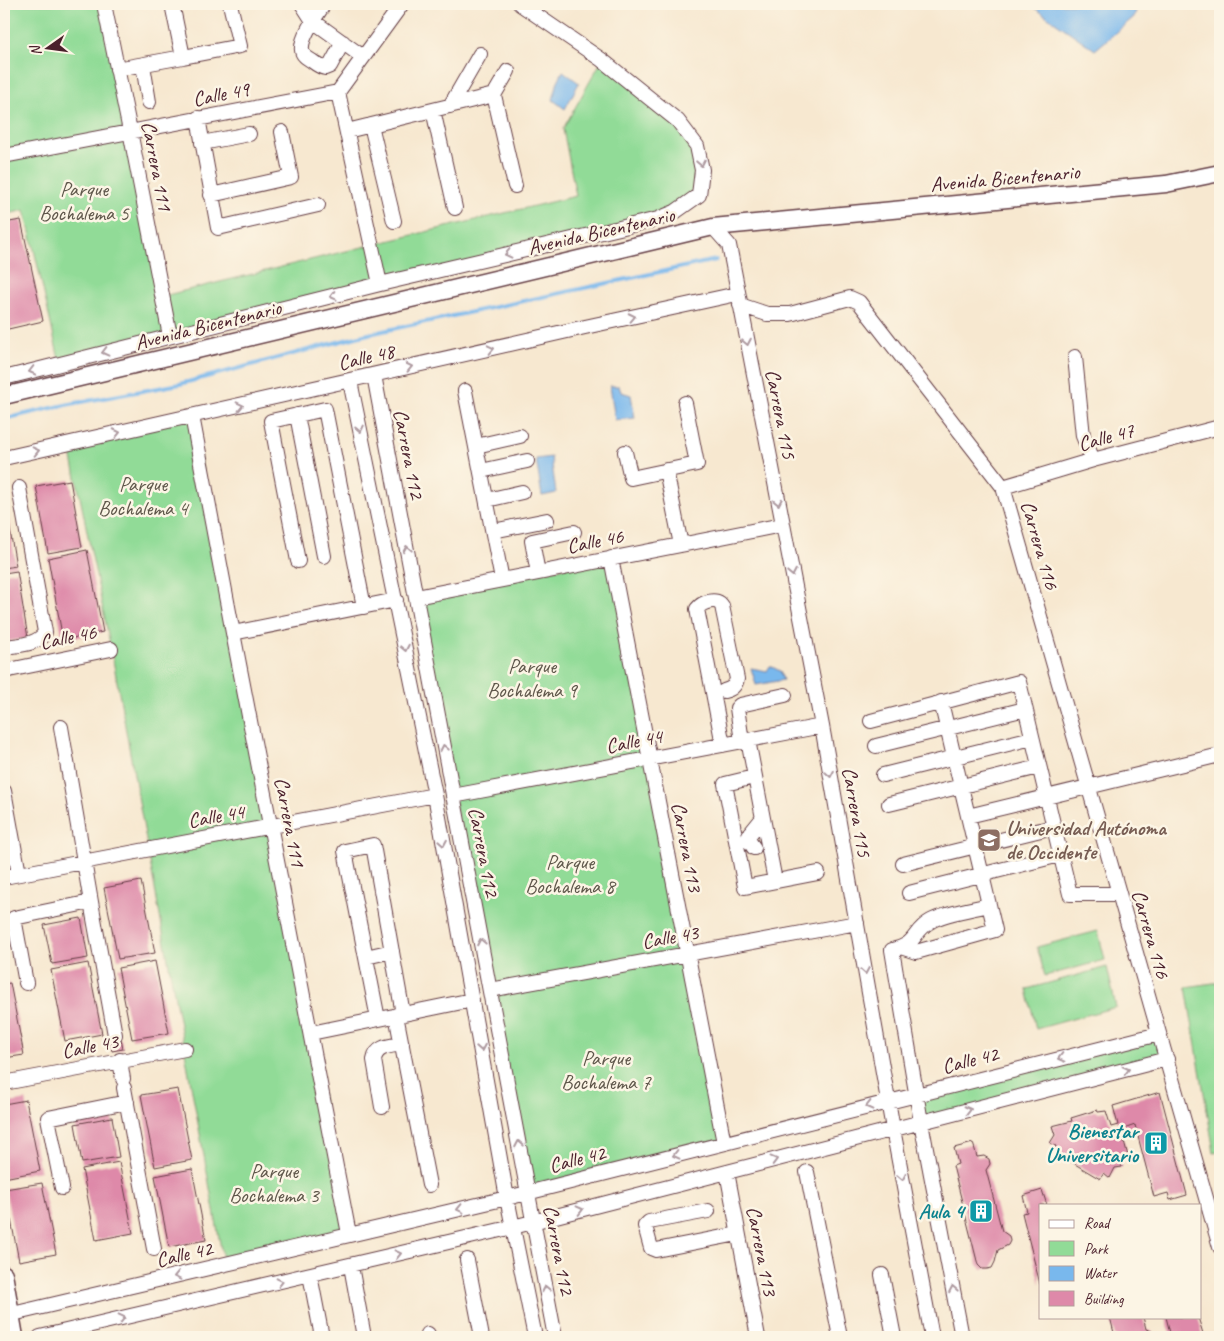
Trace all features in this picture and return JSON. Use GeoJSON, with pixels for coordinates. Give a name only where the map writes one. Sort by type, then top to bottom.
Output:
{"type":"FeatureCollection","features":[{"type":"Feature","properties":{"kind":"main road","name":"Avenida Bicentenario"},"geometry":{"type":"LineString","coordinates":[[4,396],[713,227],[1166,184],[1220,173]]}},
{"type":"Feature","properties":{"kind":"main road"},"geometry":{"type":"LineString","coordinates":[[4,1274],[7,1315],[15,1337]]}},
{"type":"Feature","properties":{"kind":"street","name":"Carrera 111"},"geometry":{"type":"LineString","coordinates":[[104,4],[170,336]]}},
{"type":"Feature","properties":{"kind":"street"},"geometry":{"type":"LineString","coordinates":[[172,4],[183,57]]}},
{"type":"Feature","properties":{"kind":"street"},"geometry":{"type":"LineString","coordinates":[[117,69],[240,46],[230,4]]}},
{"type":"Feature","properties":{"kind":"street"},"geometry":{"type":"LineString","coordinates":[[302,4],[313,21],[364,57]]}},
{"type":"Feature","properties":{"kind":"street"},"geometry":{"type":"LineString","coordinates":[[324,4],[302,43],[304,56],[320,67],[325,68],[330,66],[343,42]]}},
{"type":"Feature","properties":{"kind":"street"},"geometry":{"type":"LineString","coordinates":[[380,284],[338,92],[402,4]]}},
{"type":"Feature","properties":{"kind":"street"},"geometry":{"type":"LineString","coordinates":[[4,378],[380,284],[658,219],[675,212],[699,194],[702,170],[697,146],[678,121],[602,60],[520,4]]}},
{"type":"Feature","properties":{"kind":"street"},"geometry":{"type":"LineString","coordinates":[[450,106],[480,54]]}},
{"type":"Feature","properties":{"kind":"street"},"geometry":{"type":"LineString","coordinates":[[143,65],[149,102]]}},
{"type":"Feature","properties":{"kind":"street"},"geometry":{"type":"LineString","coordinates":[[508,71],[494,96],[515,186]]}},
{"type":"Feature","properties":{"kind":"street","name":"Calle 49"},"geometry":{"type":"LineString","coordinates":[[4,156],[338,92]]}},
{"type":"Feature","properties":{"kind":"street"},"geometry":{"type":"LineString","coordinates":[[347,131],[494,96]]}},
{"type":"Feature","properties":{"kind":"street"},"geometry":{"type":"LineString","coordinates":[[433,110],[455,208]]}},
{"type":"Feature","properties":{"kind":"street"},"geometry":{"type":"LineString","coordinates":[[198,118],[218,228],[318,205]]}},
{"type":"Feature","properties":{"kind":"street"},"geometry":{"type":"LineString","coordinates":[[371,125],[394,221]]}},
{"type":"Feature","properties":{"kind":"street"},"geometry":{"type":"LineString","coordinates":[[211,195],[291,177],[282,132]]}},
{"type":"Feature","properties":{"kind":"street"},"geometry":{"type":"LineString","coordinates":[[202,143],[249,134]]}},
{"type":"Feature","properties":{"kind":"street","name":"Carrera 115"},"geometry":{"type":"LineString","coordinates":[[713,227],[729,245],[738,300],[822,726],[888,1102],[932,1337]]}},
{"type":"Feature","properties":{"kind":"street"},"geometry":{"type":"LineString","coordinates":[[738,300],[767,314],[790,314],[850,298],[859,302],[1003,487]]}},
{"type":"Feature","properties":{"kind":"street","name":"Calle 48"},"geometry":{"type":"LineString","coordinates":[[4,458],[374,375],[738,300]]}},
{"type":"Feature","properties":{"kind":"street"},"geometry":{"type":"LineString","coordinates":[[1075,357],[1083,436],[1093,460]]}},
{"type":"Feature","properties":{"kind":"street","name":"Carrera 112"},"geometry":{"type":"LineString","coordinates":[[374,375],[555,1337]]}},
{"type":"Feature","properties":{"kind":"street","name":"Carrera 112"},"geometry":{"type":"LineString","coordinates":[[350,381],[435,795],[507,1198],[535,1337]]}},
{"type":"Feature","properties":{"kind":"street"},"geometry":{"type":"LineString","coordinates":[[465,390],[502,580]]}},
{"type":"Feature","properties":{"kind":"street"},"geometry":{"type":"LineString","coordinates":[[625,452],[631,478],[697,464],[685,403]]}},
{"type":"Feature","properties":{"kind":"street"},"geometry":{"type":"LineString","coordinates":[[298,561],[271,421],[325,409],[364,607]]}},
{"type":"Feature","properties":{"kind":"street"},"geometry":{"type":"LineString","coordinates":[[298,415],[324,556]]}},
{"type":"Feature","properties":{"kind":"street","name":"Carrera 111"},"geometry":{"type":"LineString","coordinates":[[192,416],[349,1234]]}},
{"type":"Feature","properties":{"kind":"street","name":"Calle 47"},"geometry":{"type":"LineString","coordinates":[[1003,487],[1093,460],[1220,427]]}},
{"type":"Feature","properties":{"kind":"street"},"geometry":{"type":"LineString","coordinates":[[476,446],[520,436]]}},
{"type":"Feature","properties":{"kind":"street"},"geometry":{"type":"LineString","coordinates":[[481,471],[527,461]]}},
{"type":"Feature","properties":{"kind":"street"},"geometry":{"type":"LineString","coordinates":[[666,470],[681,545]]}},
{"type":"Feature","properties":{"kind":"street","name":"Carrera 116"},"geometry":{"type":"LineString","coordinates":[[1003,487],[1220,1247]]}},
{"type":"Feature","properties":{"kind":"street"},"geometry":{"type":"LineString","coordinates":[[4,647],[37,641],[45,632],[19,488]]}},
{"type":"Feature","properties":{"kind":"street"},"geometry":{"type":"LineString","coordinates":[[487,500],[522,492]]}},
{"type":"Feature","properties":{"kind":"street"},"geometry":{"type":"LineString","coordinates":[[493,531],[547,520]]}},
{"type":"Feature","properties":{"kind":"street","name":"Calle 46"},"geometry":{"type":"LineString","coordinates":[[416,597],[782,525]]}},
{"type":"Feature","properties":{"kind":"street"},"geometry":{"type":"LineString","coordinates":[[538,573],[532,541],[574,532]]}},
{"type":"Feature","properties":{"kind":"street","name":"Carrera 113"},"geometry":{"type":"LineString","coordinates":[[611,558],[724,1143]]}},
{"type":"Feature","properties":{"kind":"street"},"geometry":{"type":"LineString","coordinates":[[233,633],[396,600]]}},
{"type":"Feature","properties":{"kind":"street"},"geometry":{"type":"LineString","coordinates":[[723,745],[697,609],[701,604],[716,601],[720,602],[722,606],[737,679],[736,684],[732,688],[724,691]]}},
{"type":"Feature","properties":{"kind":"street","name":"Calle 46"},"geometry":{"type":"LineString","coordinates":[[4,671],[111,649]]}},
{"type":"Feature","properties":{"kind":"street"},"geometry":{"type":"LineString","coordinates":[[870,721],[1019,682],[1070,894],[1118,894]]}},
{"type":"Feature","properties":{"kind":"street"},"geometry":{"type":"LineString","coordinates":[[775,881],[754,777],[737,708],[740,705],[785,695]]}},
{"type":"Feature","properties":{"kind":"street"},"geometry":{"type":"LineString","coordinates":[[898,949],[916,952],[995,930],[941,702]]}},
{"type":"Feature","properties":{"kind":"street"},"geometry":{"type":"LineString","coordinates":[[876,746],[1025,709]]}},
{"type":"Feature","properties":{"kind":"street","name":"Calle 44"},"geometry":{"type":"LineString","coordinates":[[453,796],[822,726]]}},
{"type":"Feature","properties":{"kind":"street"},"geometry":{"type":"LineString","coordinates":[[61,727],[115,1035]]}},
{"type":"Feature","properties":{"kind":"street"},"geometry":{"type":"LineString","coordinates":[[883,775],[1032,738]]}},
{"type":"Feature","properties":{"kind":"street"},"geometry":{"type":"LineString","coordinates":[[968,816],[1220,756]]}},
{"type":"Feature","properties":{"kind":"street"},"geometry":{"type":"LineString","coordinates":[[890,804],[1039,767]]}},
{"type":"Feature","properties":{"kind":"street"},"geometry":{"type":"LineString","coordinates":[[754,777],[725,784],[746,887],[818,873]]}},
{"type":"Feature","properties":{"kind":"street"},"geometry":{"type":"LineString","coordinates":[[4,791],[5,806],[19,874]]}},
{"type":"Feature","properties":{"kind":"street","name":"Calle 44"},"geometry":{"type":"LineString","coordinates":[[4,876],[435,795]]}},
{"type":"Feature","properties":{"kind":"street"},"geometry":{"type":"LineString","coordinates":[[754,848],[749,841],[749,835],[751,830],[762,819]]}},
{"type":"Feature","properties":{"kind":"street"},"geometry":{"type":"LineString","coordinates":[[903,864],[1053,827]]}},
{"type":"Feature","properties":{"kind":"street"},"geometry":{"type":"LineString","coordinates":[[378,1019],[345,851],[373,845],[392,951],[402,1044],[429,1185]]}},
{"type":"Feature","properties":{"kind":"street"},"geometry":{"type":"LineString","coordinates":[[909,893],[1060,855]]}},
{"type":"Feature","properties":{"kind":"street"},"geometry":{"type":"LineString","coordinates":[[26,983],[14,918],[91,902]]}},
{"type":"Feature","properties":{"kind":"street"},"geometry":{"type":"LineString","coordinates":[[898,949],[914,940],[919,928],[934,920],[989,905]]}},
{"type":"Feature","properties":{"kind":"street","name":"Calle 43"},"geometry":{"type":"LineString","coordinates":[[490,990],[857,923]]}},
{"type":"Feature","properties":{"kind":"street"},"geometry":{"type":"LineString","coordinates":[[898,949],[916,1095],[962,1337]]}},
{"type":"Feature","properties":{"kind":"street"},"geometry":{"type":"LineString","coordinates":[[366,957],[392,951]]}},
{"type":"Feature","properties":{"kind":"street"},"geometry":{"type":"LineString","coordinates":[[311,1033],[472,1000]]}},
{"type":"Feature","properties":{"kind":"street","name":"Calle 42"},"geometry":{"type":"LineString","coordinates":[[7,1315],[507,1198],[1159,1034]]}},
{"type":"Feature","properties":{"kind":"street"},"geometry":{"type":"LineString","coordinates":[[382,1107],[374,1060],[375,1053],[379,1049],[402,1044]]}},
{"type":"Feature","properties":{"kind":"street","name":"Calle 43"},"geometry":{"type":"LineString","coordinates":[[4,1083],[185,1049]]}},
{"type":"Feature","properties":{"kind":"street"},"geometry":{"type":"LineString","coordinates":[[40,1337],[513,1227],[1167,1059]]}},
{"type":"Feature","properties":{"kind":"street"},"geometry":{"type":"LineString","coordinates":[[120,1060],[154,1248]]}},
{"type":"Feature","properties":{"kind":"street"},"geometry":{"type":"LineString","coordinates":[[62,1188],[48,1118],[125,1090]]}},
{"type":"Feature","properties":{"kind":"street","name":"Carrera 113"},"geometry":{"type":"LineString","coordinates":[[727,1172],[758,1337]]}},
{"type":"Feature","properties":{"kind":"street"},"geometry":{"type":"LineString","coordinates":[[807,1172],[840,1337]]}},
{"type":"Feature","properties":{"kind":"street"},"geometry":{"type":"LineString","coordinates":[[708,1212],[649,1222],[646,1226],[651,1248],[656,1250],[738,1234]]}},
{"type":"Feature","properties":{"kind":"street"},"geometry":{"type":"LineString","coordinates":[[467,1260],[482,1337]]}},
{"type":"Feature","properties":{"kind":"street"},"geometry":{"type":"LineString","coordinates":[[350,1266],[364,1337]]}},
{"type":"Feature","properties":{"kind":"street"},"geometry":{"type":"LineString","coordinates":[[310,1275],[322,1337]]}},
{"type":"Feature","properties":{"kind":"street"},"geometry":{"type":"LineString","coordinates":[[882,1275],[894,1337]]}},
{"type":"Feature","properties":{"kind":"green space","name":"Parque Bochalema 5"},"geometry":{"type":"Polygon","coordinates":[[[4,4],[104,4],[163,296],[576,196],[563,129],[602,60],[697,146],[699,195],[675,212],[60,364],[25,210],[4,215],[4,4]]]}},
{"type":"Feature","properties":{"kind":"green space"},"geometry":{"type":"Polygon","coordinates":[[[192,416],[349,1234],[224,1265],[111,649],[69,443],[192,416]]]}},
{"type":"Feature","properties":{"kind":"green space"},"geometry":{"type":"Polygon","coordinates":[[[611,558],[724,1143],[528,1192],[416,597],[611,558]]]}},
{"type":"Feature","properties":{"kind":"green space"},"geometry":{"type":"Polygon","coordinates":[[[1098,931],[1105,960],[1045,976],[1037,947],[1098,931]]]}},
{"type":"Feature","properties":{"kind":"green space"},"geometry":{"type":"Polygon","coordinates":[[[1107,967],[1116,1007],[1036,1029],[1027,989],[1107,967]]]}},
{"type":"Feature","properties":{"kind":"green space"},"geometry":{"type":"Polygon","coordinates":[[[1220,982],[1220,1151],[1214,1152],[1186,987],[1220,982]]]}},
{"type":"Feature","properties":{"kind":"green space"},"geometry":{"type":"Polygon","coordinates":[[[1159,1034],[1167,1059],[921,1122],[916,1095],[1159,1034]]]}},
{"type":"Feature","properties":{"kind":"water"},"geometry":{"type":"Polygon","coordinates":[[[1036,4],[1138,4],[1134,17],[1095,50],[1035,8],[1036,4]]]}},
{"type":"Feature","properties":{"kind":"water"},"geometry":{"type":"Polygon","coordinates":[[[563,71],[579,83],[565,109],[553,100],[563,71]]]}},
{"type":"Feature","properties":{"kind":"water"},"geometry":{"type":"Polygon","coordinates":[[[610,386],[619,386],[621,392],[631,395],[635,418],[615,420],[610,386]]]}},
{"type":"Feature","properties":{"kind":"water"},"geometry":{"type":"Polygon","coordinates":[[[551,457],[556,493],[542,496],[536,459],[551,457]]]}},
{"type":"Feature","properties":{"kind":"water"},"geometry":{"type":"Polygon","coordinates":[[[770,666],[780,671],[783,680],[756,685],[751,668],[767,671],[770,666]]]}},
{"type":"Feature","properties":{"kind":"building"},"geometry":{"type":"Polygon","coordinates":[[[21,220],[43,321],[4,330],[4,223],[21,220]]]}},
{"type":"Feature","properties":{"kind":"building"},"geometry":{"type":"Polygon","coordinates":[[[70,480],[82,547],[48,553],[36,486],[70,480]]]}},
{"type":"Feature","properties":{"kind":"building"},"geometry":{"type":"Polygon","coordinates":[[[4,501],[16,566],[4,568],[4,501]]]}},
{"type":"Feature","properties":{"kind":"building"},"geometry":{"type":"Polygon","coordinates":[[[87,550],[103,632],[63,640],[48,558],[87,550]]]}},
{"type":"Feature","properties":{"kind":"building"},"geometry":{"type":"Polygon","coordinates":[[[17,571],[28,638],[4,642],[4,573],[17,571]]]}},
{"type":"Feature","properties":{"kind":"building"},"geometry":{"type":"Polygon","coordinates":[[[141,881],[155,953],[118,959],[104,888],[141,881]]]}},
{"type":"Feature","properties":{"kind":"building"},"geometry":{"type":"Polygon","coordinates":[[[81,918],[88,958],[52,964],[44,925],[81,918]]]}},
{"type":"Feature","properties":{"kind":"building"},"geometry":{"type":"Polygon","coordinates":[[[155,961],[169,1033],[132,1039],[118,968],[155,961]]]}},
{"type":"Feature","properties":{"kind":"building"},"geometry":{"type":"Polygon","coordinates":[[[88,963],[102,1034],[65,1041],[51,970],[88,963]]]}},
{"type":"Feature","properties":{"kind":"building"},"geometry":{"type":"Polygon","coordinates":[[[10,983],[24,1055],[4,1058],[4,984],[10,983]]]}},
{"type":"Feature","properties":{"kind":"building"},"geometry":{"type":"Polygon","coordinates":[[[121,1039],[123,1049],[112,1051],[110,1042],[121,1039]]]}},
{"type":"Feature","properties":{"kind":"building"},"geometry":{"type":"Polygon","coordinates":[[[178,1089],[192,1160],[155,1167],[141,1095],[178,1089]]]}},
{"type":"Feature","properties":{"kind":"building"},"geometry":{"type":"Polygon","coordinates":[[[1160,1092],[1187,1195],[1170,1200],[1168,1193],[1154,1197],[1135,1125],[1121,1130],[1128,1156],[1120,1158],[1122,1167],[1115,1168],[1110,1178],[1104,1173],[1100,1179],[1053,1151],[1056,1146],[1050,1143],[1055,1135],[1052,1126],[1072,1121],[1071,1118],[1097,1110],[1098,1112],[1106,1111],[1111,1127],[1118,1125],[1113,1106],[1160,1092]]]}},
{"type":"Feature","properties":{"kind":"building"},"geometry":{"type":"Polygon","coordinates":[[[26,1100],[40,1171],[4,1178],[4,1104],[26,1100]]]}},
{"type":"Feature","properties":{"kind":"building"},"geometry":{"type":"Polygon","coordinates":[[[112,1117],[119,1157],[82,1163],[75,1124],[112,1117]]]}},
{"type":"Feature","properties":{"kind":"building","name":"Aula 4"},"geometry":{"type":"Polygon","coordinates":[[[973,1143],[977,1157],[984,1156],[989,1159],[990,1164],[986,1170],[1002,1231],[1009,1236],[1010,1241],[1008,1245],[998,1250],[992,1268],[987,1269],[982,1269],[978,1265],[953,1166],[958,1164],[954,1148],[973,1143]]]}},
{"type":"Feature","properties":{"kind":"building"},"geometry":{"type":"Polygon","coordinates":[[[119,1162],[133,1233],[96,1240],[82,1169],[119,1162]]]}},
{"type":"Feature","properties":{"kind":"building"},"geometry":{"type":"Polygon","coordinates":[[[192,1169],[206,1240],[169,1247],[155,1176],[192,1169]]]}},
{"type":"Feature","properties":{"kind":"building"},"geometry":{"type":"Polygon","coordinates":[[[42,1183],[56,1254],[19,1261],[5,1189],[42,1183]]]}},
{"type":"Feature","properties":{"kind":"building"},"geometry":{"type":"Polygon","coordinates":[[[1042,1190],[1047,1204],[1039,1204],[1039,1280],[1022,1213],[1027,1212],[1023,1196],[1042,1190]]]}},
{"type":"Feature","properties":{"kind":"building"},"geometry":{"type":"Polygon","coordinates":[[[1110,1318],[1143,1318],[1146,1329],[1152,1331],[1153,1337],[1115,1337],[1110,1318]]]}},
{"type":"Feature","properties":{"kind":"building"},"geometry":{"type":"Polygon","coordinates":[[[1166,1318],[1198,1318],[1204,1337],[1171,1337],[1166,1318]]]}},
{"type":"Feature","properties":{"kind":"waterway"},"geometry":{"type":"LineString","coordinates":[[4,419],[65,405],[180,384],[364,335],[716,260]]}},
{"type":"Feature","properties":{"kind":"place","name":"Universidad Autónoma de Occidente"},"geometry":{"type":"Point","coordinates":[989,840]}},
{"type":"Feature","properties":{"kind":"place","name":"Bienestar Universitario"},"geometry":{"type":"Point","coordinates":[1156,1143]}},
{"type":"Feature","properties":{"kind":"place","name":"Aula 4"},"geometry":{"type":"Point","coordinates":[981,1211]}},
{"type":"Feature","properties":{"kind":"park label","name":"Parque Bochalema 4"},"geometry":{"type":"Point","coordinates":[143,496]}},
{"type":"Feature","properties":{"kind":"park label","name":"Parque Bochalema 9"},"geometry":{"type":"Point","coordinates":[532,678]}},
{"type":"Feature","properties":{"kind":"park label","name":"Parque Bochalema 8"},"geometry":{"type":"Point","coordinates":[570,874]}},
{"type":"Feature","properties":{"kind":"park label","name":"Parque Bochalema 7"},"geometry":{"type":"Point","coordinates":[606,1070]}},
{"type":"Feature","properties":{"kind":"park label","name":"Parque Bochalema 3"},"geometry":{"type":"Point","coordinates":[274,1183]}}]}
